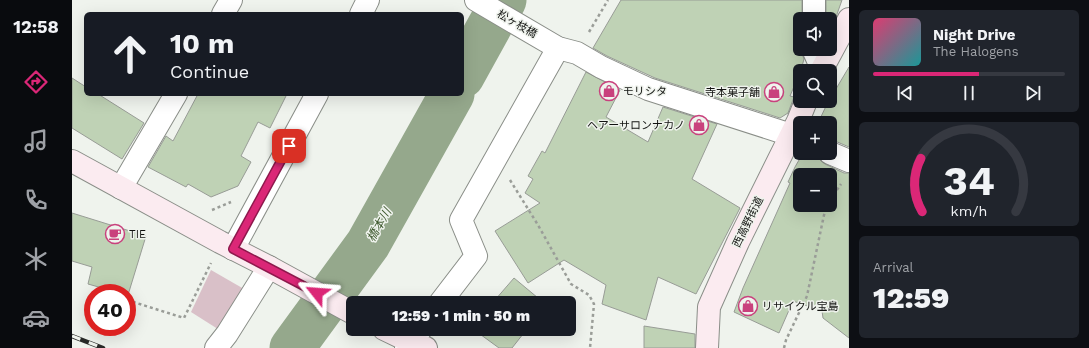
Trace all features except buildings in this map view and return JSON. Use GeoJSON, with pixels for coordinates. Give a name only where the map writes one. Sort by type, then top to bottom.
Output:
{"type":"FeatureCollection","features":[{"type":"Feature","properties":{"kind":"street"},"geometry":{"type":"LineString","coordinates":[[361,12],[368,0]]}},
{"type":"Feature","properties":{"kind":"street","name":"松ヶ枝橋"},"geometry":{"type":"LineString","coordinates":[[476,0],[567,51],[648,89],[793,136]]}},
{"type":"Feature","properties":{"kind":"street"},"geometry":{"type":"LineString","coordinates":[[814,0],[814,12]]}},
{"type":"Feature","properties":{"kind":"street"},"geometry":{"type":"LineString","coordinates":[[825,64],[849,19]]}},
{"type":"Feature","properties":{"kind":"street"},"geometry":{"type":"LineString","coordinates":[[445,296],[476,256],[461,220],[567,51]]}},
{"type":"Feature","properties":{"kind":"street"},"geometry":{"type":"LineString","coordinates":[[121,188],[175,96]]}},
{"type":"Feature","properties":{"kind":"street"},"geometry":{"type":"LineString","coordinates":[[227,246],[316,96]]}},
{"type":"Feature","properties":{"kind":"street","name":"西高野街道"},"geometry":{"type":"LineString","coordinates":[[707,348],[709,307],[738,242],[793,141]]}},
{"type":"Feature","properties":{"kind":"street"},"geometry":{"type":"LineString","coordinates":[[837,156],[849,161]]}},
{"type":"Feature","properties":{"kind":"street"},"geometry":{"type":"LineString","coordinates":[[72,161],[346,309]]}},
{"type":"Feature","properties":{"kind":"street"},"geometry":{"type":"LineString","coordinates":[[216,348],[227,334],[269,267]]}},
{"type":"Feature","properties":{"kind":"street"},"geometry":{"type":"LineString","coordinates":[[401,336],[416,342]]}},
{"type":"Feature","properties":{"kind":"path"},"geometry":{"type":"LineString","coordinates":[[567,51],[608,0]]}},
{"type":"Feature","properties":{"kind":"path"},"geometry":{"type":"LineString","coordinates":[[510,179],[571,284],[589,295],[594,304],[590,348]]}},
{"type":"Feature","properties":{"kind":"path"},"geometry":{"type":"LineString","coordinates":[[837,190],[842,183]]}},
{"type":"Feature","properties":{"kind":"path"},"geometry":{"type":"LineString","coordinates":[[207,212],[233,201]]}},
{"type":"Feature","properties":{"kind":"path"},"geometry":{"type":"LineString","coordinates":[[784,348],[786,340],[807,296],[825,212]]}},
{"type":"Feature","properties":{"kind":"path"},"geometry":{"type":"LineString","coordinates":[[136,303],[184,318],[227,246]]}},
{"type":"Feature","properties":{"kind":"shaded area"},"geometry":{"type":"Polygon","coordinates":[[[211,270],[244,289],[221,331],[191,312],[211,270]]]}},
{"type":"Feature","properties":{"kind":"waterway","name":"橋本川"},"geometry":{"type":"LineString","coordinates":[[464,72],[504,0]]}},
{"type":"Feature","properties":{"kind":"waterway","name":"橋本川"},"geometry":{"type":"LineString","coordinates":[[292,348],[368,244],[451,96]]}},
{"type":"Feature","properties":{"kind":"railway"},"geometry":{"type":"LineString","coordinates":[[72,336],[103,348]]}},
{"type":"Feature","properties":{"kind":"place","name":"モリシタ"},"geometry":{"type":"Point","coordinates":[609,91]}},
{"type":"Feature","properties":{"kind":"place","name":"寺本菓子舗"},"geometry":{"type":"Point","coordinates":[774,92]}},
{"type":"Feature","properties":{"kind":"place","name":"ヘアーサロンナカノ"},"geometry":{"type":"Point","coordinates":[699,125]}},
{"type":"Feature","properties":{"kind":"place","name":"TIE"},"geometry":{"type":"Point","coordinates":[115,234]}},
{"type":"Feature","properties":{"kind":"place","name":"リサイクル宝島"},"geometry":{"type":"Point","coordinates":[748,306]}},
{"type":"Feature","properties":{"kind":"route"},"geometry":{"type":"LineString","coordinates":[[289,146],[233,249],[317,293]]}}]}
